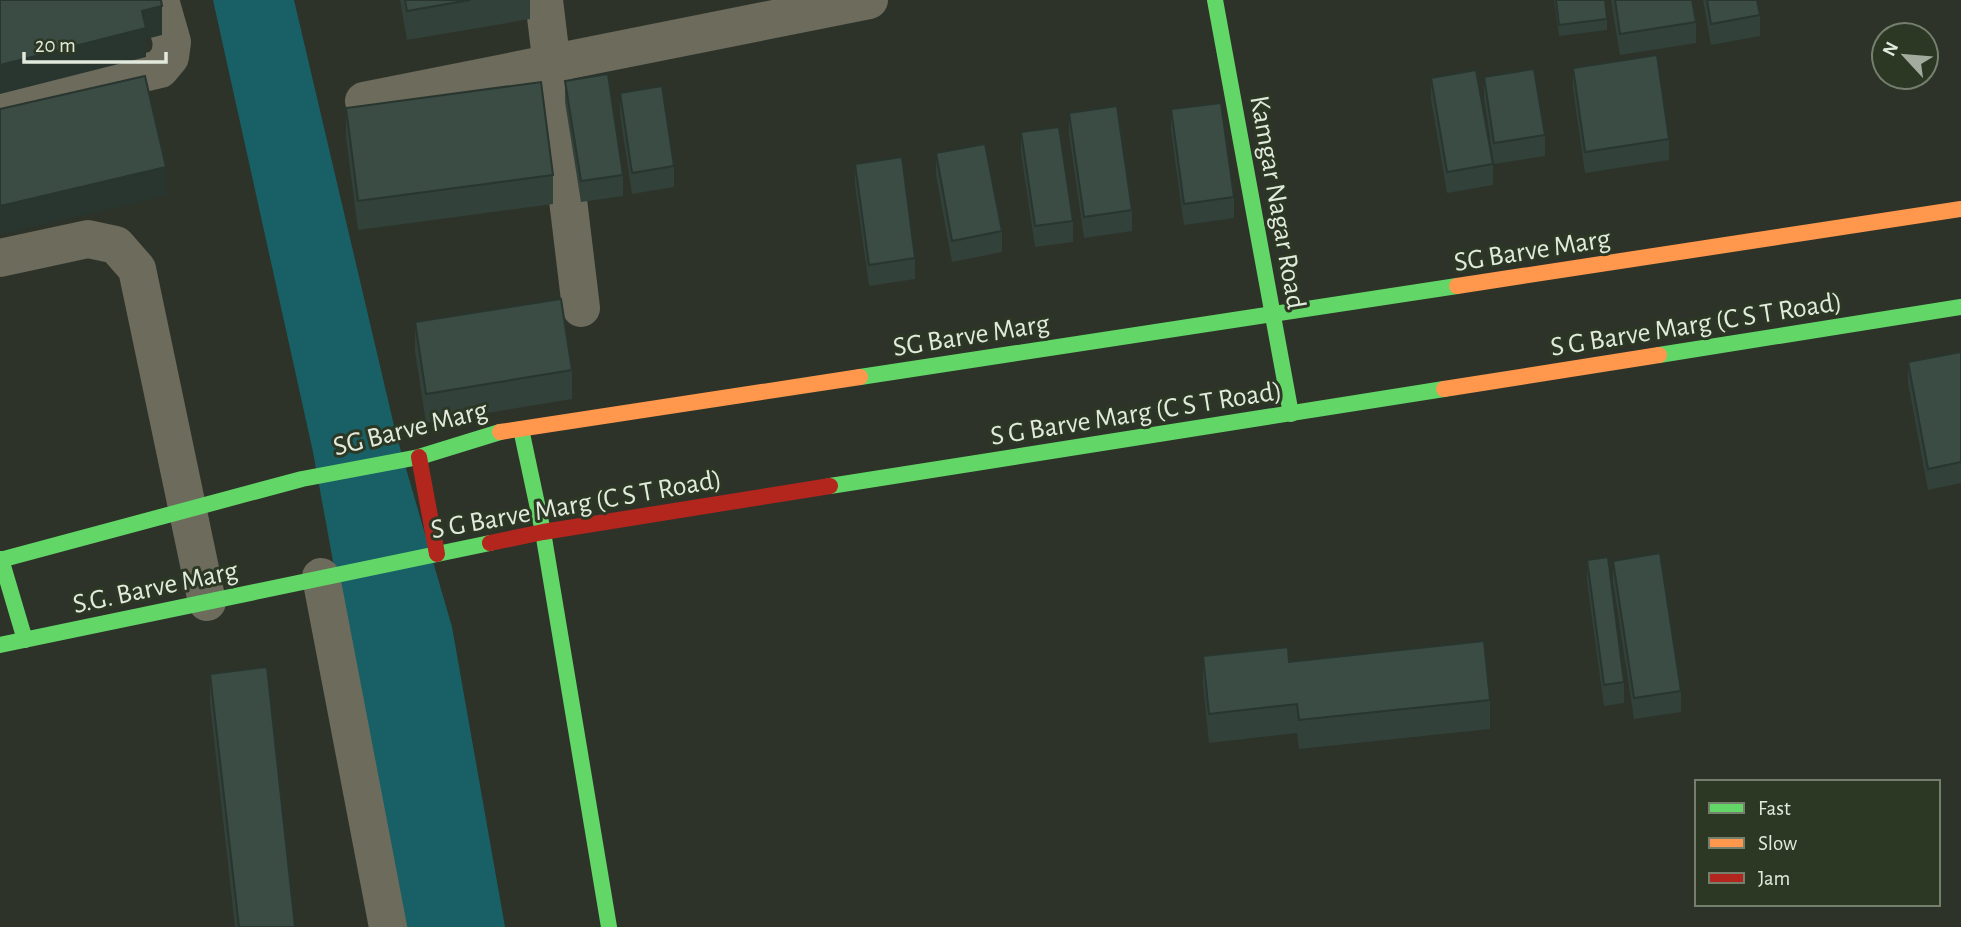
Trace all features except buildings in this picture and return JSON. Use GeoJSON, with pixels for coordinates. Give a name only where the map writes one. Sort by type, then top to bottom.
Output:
{"type":"FeatureCollection","features":[{"type":"Feature","properties":{"kind":"main road","name":"Kamgar Nagar Road"},"geometry":{"type":"LineString","coordinates":[[1215,0],[1290,414]]}},
{"type":"Feature","properties":{"kind":"main road","name":"SG Barve Marg"},"geometry":{"type":"LineString","coordinates":[[1,560],[302,479],[419,457],[498,432],[1961,209]]}},
{"type":"Feature","properties":{"kind":"main road","name":"S G Barve Marg (C S T Road)"},"geometry":{"type":"LineString","coordinates":[[327,576],[536,534],[1961,307]]}},
{"type":"Feature","properties":{"kind":"main road"},"geometry":{"type":"LineString","coordinates":[[522,429],[536,534],[609,927]]}},
{"type":"Feature","properties":{"kind":"main road"},"geometry":{"type":"LineString","coordinates":[[419,457],[437,554]]}},
{"type":"Feature","properties":{"kind":"main road"},"geometry":{"type":"LineString","coordinates":[[1,560],[25,640]]}},
{"type":"Feature","properties":{"kind":"main road","name":"S.G. Barve Marg"},"geometry":{"type":"LineString","coordinates":[[0,645],[327,576]]}},
{"type":"Feature","properties":{"kind":"street"},"geometry":{"type":"LineString","coordinates":[[0,107],[160,69],[170,57],[172,42],[160,0]]}},
{"type":"Feature","properties":{"kind":"street"},"geometry":{"type":"LineString","coordinates":[[544,0],[581,308]]}},
{"type":"Feature","properties":{"kind":"street"},"geometry":{"type":"LineString","coordinates":[[364,101],[869,0]]}},
{"type":"Feature","properties":{"kind":"street"},"geometry":{"type":"LineString","coordinates":[[0,258],[88,239],[116,245],[137,269],[207,602]]}},
{"type":"Feature","properties":{"kind":"street"},"geometry":{"type":"LineString","coordinates":[[327,576],[388,927]]}},
{"type":"Feature","properties":{"kind":"water"},"geometry":{"type":"Polygon","coordinates":[[[213,0],[294,0],[396,434],[452,627],[505,927],[400,927],[313,452],[213,0]]]}},
{"type":"Feature","properties":{"kind":"traffic: fast"},"geometry":{"type":"LineString","coordinates":[[1215,0],[1291,414]]}},
{"type":"Feature","properties":{"kind":"traffic: fast"},"geometry":{"type":"LineString","coordinates":[[860,377],[1457,286]]}},
{"type":"Feature","properties":{"kind":"traffic: fast"},"geometry":{"type":"LineString","coordinates":[[1659,355],[1961,307]]}},
{"type":"Feature","properties":{"kind":"traffic: fast"},"geometry":{"type":"LineString","coordinates":[[830,486],[1444,389]]}},
{"type":"Feature","properties":{"kind":"traffic: fast"},"geometry":{"type":"LineString","coordinates":[[521,429],[543,532],[609,927]]}},
{"type":"Feature","properties":{"kind":"traffic: fast"},"geometry":{"type":"LineString","coordinates":[[0,560],[302,479],[419,457],[500,432]]}},
{"type":"Feature","properties":{"kind":"traffic: fast"},"geometry":{"type":"LineString","coordinates":[[0,645],[490,543]]}},
{"type":"Feature","properties":{"kind":"traffic: fast"},"geometry":{"type":"LineString","coordinates":[[1,559],[25,640]]}},
{"type":"Feature","properties":{"kind":"traffic: slow"},"geometry":{"type":"LineString","coordinates":[[1457,286],[1961,209]]}},
{"type":"Feature","properties":{"kind":"traffic: slow"},"geometry":{"type":"LineString","coordinates":[[1444,389],[1659,355]]}},
{"type":"Feature","properties":{"kind":"traffic: slow"},"geometry":{"type":"LineString","coordinates":[[500,432],[860,377]]}},
{"type":"Feature","properties":{"kind":"traffic: jam"},"geometry":{"type":"LineString","coordinates":[[419,457],[437,554]]}},
{"type":"Feature","properties":{"kind":"traffic: jam"},"geometry":{"type":"LineString","coordinates":[[490,543],[830,486]]}}]}
